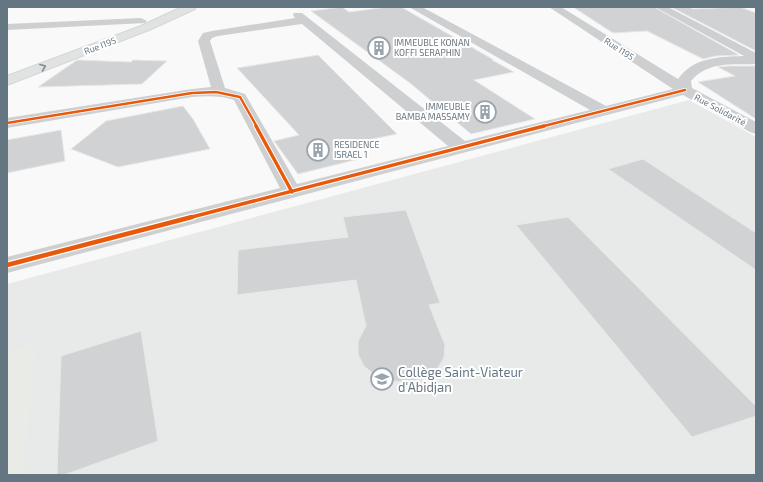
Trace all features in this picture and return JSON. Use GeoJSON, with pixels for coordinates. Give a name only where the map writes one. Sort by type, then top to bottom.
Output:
{"type":"FeatureCollection","features":[{"type":"Feature","properties":{"kind":"main road","name":"Rue I195"},"geometry":{"type":"LineString","coordinates":[[7,71],[141,21],[172,7]]}},
{"type":"Feature","properties":{"kind":"main road","name":"Rue I195"},"geometry":{"type":"LineString","coordinates":[[7,81],[146,28],[191,7]]}},
{"type":"Feature","properties":{"kind":"street"},"geometry":{"type":"LineString","coordinates":[[414,7],[604,112]]}},
{"type":"Feature","properties":{"kind":"street","name":"Rue I195"},"geometry":{"type":"LineString","coordinates":[[554,7],[685,90]]}},
{"type":"Feature","properties":{"kind":"street"},"geometry":{"type":"LineString","coordinates":[[660,7],[756,59]]}},
{"type":"Feature","properties":{"kind":"street"},"geometry":{"type":"LineString","coordinates":[[219,91],[204,41],[207,36],[301,17],[462,148]]}},
{"type":"Feature","properties":{"kind":"street"},"geometry":{"type":"LineString","coordinates":[[7,27],[141,21]]}},
{"type":"Feature","properties":{"kind":"street"},"geometry":{"type":"LineString","coordinates":[[7,265],[685,90],[684,80],[693,70],[703,65],[756,59]]}},
{"type":"Feature","properties":{"kind":"street","name":"Rue Solidarité"},"geometry":{"type":"LineString","coordinates":[[685,90],[756,129]]}},
{"type":"Feature","properties":{"kind":"street"},"geometry":{"type":"LineString","coordinates":[[7,123],[192,93],[219,91],[231,93],[240,97],[292,192]]}},
{"type":"Feature","properties":{"kind":"shaded area","name":"Collège Saint-Viateur d'Abidjan"},"geometry":{"type":"Polygon","coordinates":[[[689,100],[756,137],[756,475],[7,475],[7,284],[689,100]]]}},
{"type":"Feature","properties":{"kind":"shaded area"},"geometry":{"type":"Polygon","coordinates":[[[36,344],[24,475],[7,475],[7,352],[36,344]]]}},
{"type":"Feature","properties":{"kind":"building"},"geometry":{"type":"Polygon","coordinates":[[[342,7],[349,12],[388,7],[401,7],[494,60],[492,60],[514,72],[474,80],[535,119],[471,134],[410,83],[311,11],[342,7]]]}},
{"type":"Feature","properties":{"kind":"building"},"geometry":{"type":"Polygon","coordinates":[[[573,7],[654,7],[739,55],[716,56],[703,59],[647,31],[613,33],[573,7]]]}},
{"type":"Feature","properties":{"kind":"building"},"geometry":{"type":"Polygon","coordinates":[[[671,7],[689,7],[693,9],[740,7],[756,13],[756,51],[671,7]]]}},
{"type":"Feature","properties":{"kind":"building"},"geometry":{"type":"Polygon","coordinates":[[[318,55],[397,134],[352,143],[363,158],[298,174],[274,141],[299,135],[237,68],[318,55]]]}},
{"type":"Feature","properties":{"kind":"building"},"geometry":{"type":"Polygon","coordinates":[[[77,60],[131,62],[133,60],[167,61],[142,84],[38,87],[77,60]]]}},
{"type":"Feature","properties":{"kind":"building"},"geometry":{"type":"Polygon","coordinates":[[[756,66],[756,119],[698,82],[735,76],[718,67],[756,66]]]}},
{"type":"Feature","properties":{"kind":"building"},"geometry":{"type":"Polygon","coordinates":[[[183,106],[193,119],[210,149],[118,167],[71,149],[106,121],[183,106]]]}},
{"type":"Feature","properties":{"kind":"building"},"geometry":{"type":"Polygon","coordinates":[[[61,130],[65,161],[7,173],[7,140],[61,130]]]}},
{"type":"Feature","properties":{"kind":"building"},"geometry":{"type":"Polygon","coordinates":[[[643,159],[756,233],[756,270],[608,169],[643,159]]]}},
{"type":"Feature","properties":{"kind":"building"},"geometry":{"type":"Polygon","coordinates":[[[406,210],[440,303],[429,305],[445,345],[444,358],[437,369],[425,378],[409,382],[392,381],[376,376],[364,366],[358,354],[358,341],[366,326],[356,280],[237,295],[238,250],[348,237],[343,217],[406,210]]]}},
{"type":"Feature","properties":{"kind":"building"},"geometry":{"type":"Polygon","coordinates":[[[568,217],[756,406],[756,416],[692,437],[516,225],[568,217]]]}},
{"type":"Feature","properties":{"kind":"building"},"geometry":{"type":"Polygon","coordinates":[[[141,331],[158,441],[64,475],[57,475],[61,356],[141,331]]]}},
{"type":"Feature","properties":{"kind":"cycle path"},"geometry":{"type":"LineString","coordinates":[[7,265],[685,90]]}},
{"type":"Feature","properties":{"kind":"cycle path"},"geometry":{"type":"LineString","coordinates":[[7,123],[192,93],[228,93],[240,97],[292,192]]}},
{"type":"Feature","properties":{"kind":"place","name":"IMMEUBLE KONAN KOFFI SERAPHIN"},"geometry":{"type":"Point","coordinates":[379,48]}},
{"type":"Feature","properties":{"kind":"place","name":"IMMEUBLE BAMBA MASSAMY"},"geometry":{"type":"Point","coordinates":[485,112]}},
{"type":"Feature","properties":{"kind":"place","name":"RESIDENCE ISRAEL 1"},"geometry":{"type":"Point","coordinates":[318,150]}},
{"type":"Feature","properties":{"kind":"place","name":"Collège Saint-Viateur d'Abidjan"},"geometry":{"type":"Point","coordinates":[382,379]}}]}
